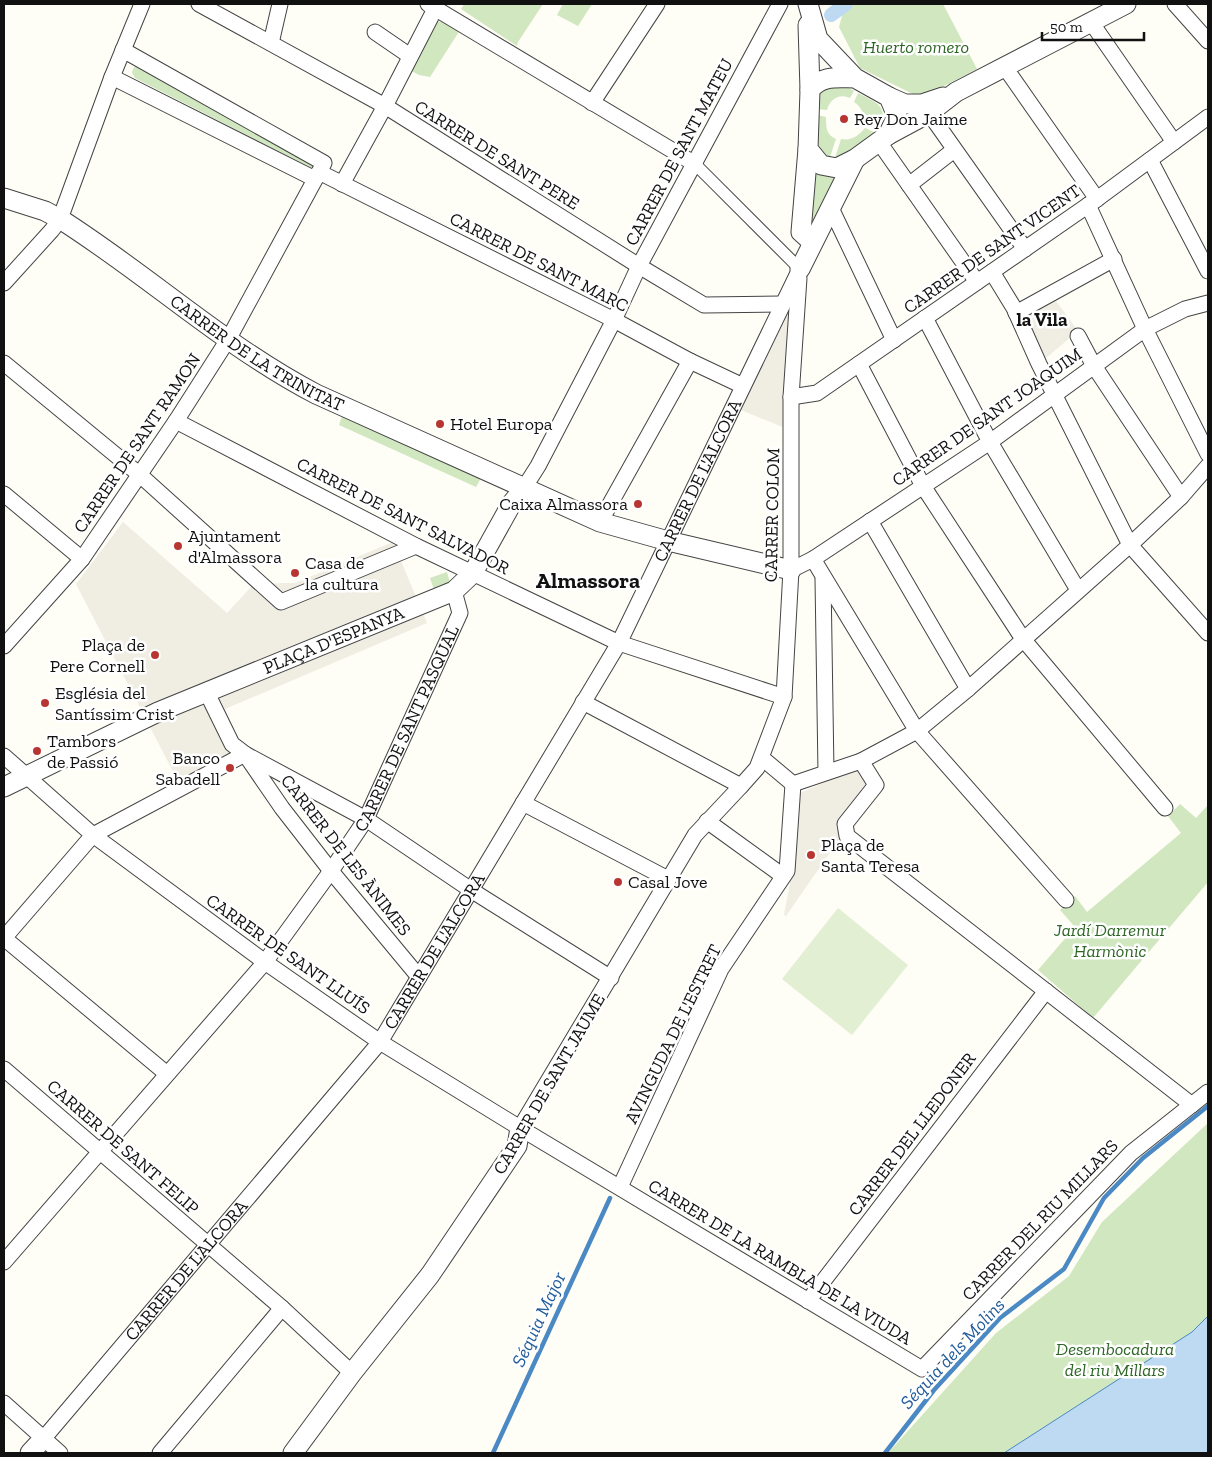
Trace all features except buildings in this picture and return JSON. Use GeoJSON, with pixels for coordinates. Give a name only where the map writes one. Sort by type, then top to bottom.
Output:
{"type":"FeatureCollection","features":[{"type":"Feature","properties":{"kind":"street","name":"CARRER DE SANT PERE"},"geometry":{"type":"LineString","coordinates":[[199,4],[385,106],[704,305],[782,304]]}},
{"type":"Feature","properties":{"kind":"street"},"geometry":{"type":"LineString","coordinates":[[271,43],[280,4]]}},
{"type":"Feature","properties":{"kind":"street"},"geometry":{"type":"LineString","coordinates":[[592,103],[657,4]]}},
{"type":"Feature","properties":{"kind":"street","name":"CARRER DE SANT MATEU"},"geometry":{"type":"LineString","coordinates":[[524,488],[538,466],[614,320],[639,266],[780,4]]}},
{"type":"Feature","properties":{"kind":"street"},"geometry":{"type":"LineString","coordinates":[[808,4],[818,39],[855,78],[905,104],[922,104],[956,92],[1126,4]]}},
{"type":"Feature","properties":{"kind":"street"},"geometry":{"type":"LineString","coordinates":[[808,4],[810,90],[808,149],[801,232],[812,242]]}},
{"type":"Feature","properties":{"kind":"street"},"geometry":{"type":"LineString","coordinates":[[1175,4],[1208,41]]}},
{"type":"Feature","properties":{"kind":"street"},"geometry":{"type":"LineString","coordinates":[[4,283],[60,219],[123,50],[136,6]]}},
{"type":"Feature","properties":{"kind":"street"},"geometry":{"type":"LineString","coordinates":[[342,184],[410,56],[443,10],[592,103],[695,164],[800,269],[855,159]]}},
{"type":"Feature","properties":{"kind":"street"},"geometry":{"type":"LineString","coordinates":[[1091,22],[1174,142]]}},
{"type":"Feature","properties":{"kind":"street"},"geometry":{"type":"LineString","coordinates":[[375,32],[410,56]]}},
{"type":"Feature","properties":{"kind":"street","name":"CARRER DE SANT MARC"},"geometry":{"type":"LineString","coordinates":[[123,50],[342,184],[614,320],[690,361],[743,386]]}},
{"type":"Feature","properties":{"kind":"street"},"geometry":{"type":"LineString","coordinates":[[1004,66],[1092,202],[1114,259],[1145,329],[1208,454]]}},
{"type":"Feature","properties":{"kind":"street","name":"CARRER DE SANT MARC"},"geometry":{"type":"LineString","coordinates":[[112,77],[319,171]]}},
{"type":"Feature","properties":{"kind":"street"},"geometry":{"type":"LineString","coordinates":[[810,90],[815,83],[826,78],[855,78]]}},
{"type":"Feature","properties":{"kind":"street"},"geometry":{"type":"LineString","coordinates":[[808,149],[821,165],[837,168],[855,159],[883,138],[929,113],[956,92]]}},
{"type":"Feature","properties":{"kind":"street"},"geometry":{"type":"LineString","coordinates":[[883,138],[897,116],[890,97]]}},
{"type":"Feature","properties":{"kind":"street"},"geometry":{"type":"LineString","coordinates":[[929,113],[1025,249]]}},
{"type":"Feature","properties":{"kind":"street","name":"CARRER DE SANT VICENT"},"geometry":{"type":"LineString","coordinates":[[791,397],[817,393],[1092,202],[1208,117]]}},
{"type":"Feature","properties":{"kind":"street"},"geometry":{"type":"LineString","coordinates":[[883,138],[909,185],[977,282]]}},
{"type":"Feature","properties":{"kind":"street"},"geometry":{"type":"LineString","coordinates":[[909,185],[954,150]]}},
{"type":"Feature","properties":{"kind":"street"},"geometry":{"type":"LineString","coordinates":[[1150,160],[1208,271]]}},
{"type":"Feature","properties":{"kind":"street","name":"CARRER DE SANT RAMON"},"geometry":{"type":"LineString","coordinates":[[6,640],[82,560],[140,475],[229,338],[319,171]]}},
{"type":"Feature","properties":{"kind":"street","name":"CARRER DE LA TRINITAT"},"geometry":{"type":"LineString","coordinates":[[4,198],[45,211],[60,219],[290,380],[316,394],[600,522],[668,542],[791,570]]}},
{"type":"Feature","properties":{"kind":"street"},"geometry":{"type":"LineString","coordinates":[[830,206],[894,340]]}},
{"type":"Feature","properties":{"kind":"street"},"geometry":{"type":"LineString","coordinates":[[1016,313],[1114,259]]}},
{"type":"Feature","properties":{"kind":"street","name":"CARRER DE L'ALCORA"},"geometry":{"type":"LineString","coordinates":[[30,1453],[380,1042],[619,643],[800,269]]}},
{"type":"Feature","properties":{"kind":"street","name":"CARRER COLOM"},"geometry":{"type":"LineString","coordinates":[[762,758],[784,697],[791,570],[791,397],[800,269]]}},
{"type":"Feature","properties":{"kind":"street"},"geometry":{"type":"LineString","coordinates":[[992,272],[1016,313],[1039,364],[1056,394],[1130,545],[1208,633]]}},
{"type":"Feature","properties":{"kind":"street","name":"CARRER DE SANT JOAQUIM"},"geometry":{"type":"LineString","coordinates":[[791,570],[813,559],[990,442],[1145,329],[1185,309],[1208,303]]}},
{"type":"Feature","properties":{"kind":"street"},"geometry":{"type":"LineString","coordinates":[[925,318],[990,442],[1078,590]]}},
{"type":"Feature","properties":{"kind":"street"},"geometry":{"type":"LineString","coordinates":[[1078,336],[1094,366],[1181,497]]}},
{"type":"Feature","properties":{"kind":"street"},"geometry":{"type":"LineString","coordinates":[[600,522],[690,361]]}},
{"type":"Feature","properties":{"kind":"street"},"geometry":{"type":"LineString","coordinates":[[4,362],[140,475],[282,602],[416,546]]}},
{"type":"Feature","properties":{"kind":"street"},"geometry":{"type":"LineString","coordinates":[[859,364],[923,486],[1023,639],[1165,808]]}},
{"type":"Feature","properties":{"kind":"street","name":"CARRER DE SANT SALVADOR"},"geometry":{"type":"LineString","coordinates":[[176,421],[416,546],[619,643],[784,697]]}},
{"type":"Feature","properties":{"kind":"street"},"geometry":{"type":"LineString","coordinates":[[794,784],[861,761],[917,731],[968,689],[1130,545],[1181,497],[1208,466]]}},
{"type":"Feature","properties":{"kind":"street"},"geometry":{"type":"LineString","coordinates":[[454,591],[473,573],[512,503],[524,488]]}},
{"type":"Feature","properties":{"kind":"street"},"geometry":{"type":"LineString","coordinates":[[4,494],[82,560]]}},
{"type":"Feature","properties":{"kind":"street"},"geometry":{"type":"LineString","coordinates":[[870,521],[968,689]]}},
{"type":"Feature","properties":{"kind":"street"},"geometry":{"type":"LineString","coordinates":[[813,559],[917,731],[1066,900]]}},
{"type":"Feature","properties":{"kind":"street"},"geometry":{"type":"LineString","coordinates":[[823,577],[826,772]]}},
{"type":"Feature","properties":{"kind":"street","name":"PLAÇA D'ESPANYA"},"geometry":{"type":"LineString","coordinates":[[211,691],[454,591]]}},
{"type":"Feature","properties":{"kind":"street","name":"CARRER DE SANT PASQUAL"},"geometry":{"type":"LineString","coordinates":[[4,1262],[9,1246],[99,1151],[264,962],[366,819],[460,613],[454,591]]}},
{"type":"Feature","properties":{"kind":"street"},"geometry":{"type":"LineString","coordinates":[[4,787],[158,712],[211,691],[232,744],[245,754],[366,819],[471,890],[611,978]]}},
{"type":"Feature","properties":{"kind":"street"},"geometry":{"type":"LineString","coordinates":[[583,702],[741,786]]}},
{"type":"Feature","properties":{"kind":"street"},"geometry":{"type":"LineString","coordinates":[[166,1074],[4,938],[93,836],[245,754]]}},
{"type":"Feature","properties":{"kind":"street","name":"CARRER DE LES ÀNIMES"},"geometry":{"type":"LineString","coordinates":[[245,754],[282,808],[419,977]]}},
{"type":"Feature","properties":{"kind":"street","name":"CARRER DE SANT LLUÍS"},"geometry":{"type":"LineString","coordinates":[[4,756],[93,836],[264,962],[380,1042],[620,1187]]}},
{"type":"Feature","properties":{"kind":"street"},"geometry":{"type":"LineString","coordinates":[[762,758],[794,784]]}},
{"type":"Feature","properties":{"kind":"street","name":"CARRER DE SANT JAUME"},"geometry":{"type":"LineString","coordinates":[[293,1453],[352,1373],[436,1267],[517,1146],[520,1128],[695,835],[757,768],[762,758]]}},
{"type":"Feature","properties":{"kind":"street"},"geometry":{"type":"LineString","coordinates":[[861,761],[876,785],[846,824],[847,836],[1192,1105]]}},
{"type":"Feature","properties":{"kind":"street"},"geometry":{"type":"LineString","coordinates":[[707,821],[783,876],[787,871],[794,784]]}},
{"type":"Feature","properties":{"kind":"street"},"geometry":{"type":"LineString","coordinates":[[523,803],[668,879]]}},
{"type":"Feature","properties":{"kind":"street","name":"AVINGUDA DE L'ESTRET"},"geometry":{"type":"LineString","coordinates":[[620,1187],[721,969],[783,876]]}},
{"type":"Feature","properties":{"kind":"street","name":"CARRER DEL LLEDONER"},"geometry":{"type":"LineString","coordinates":[[808,1301],[1046,991]]}},
{"type":"Feature","properties":{"kind":"street","name":"CARRER DE SANT FELIP"},"geometry":{"type":"LineString","coordinates":[[4,1069],[282,1308],[352,1373]]}},
{"type":"Feature","properties":{"kind":"street","name":"CARRER DEL RIU MILLARS"},"geometry":{"type":"LineString","coordinates":[[922,1369],[1131,1153],[1208,1092]]}},
{"type":"Feature","properties":{"kind":"street","name":"CARRER DE LA RAMBLA DE LA VIUDA"},"geometry":{"type":"LineString","coordinates":[[620,1187],[922,1369]]}},
{"type":"Feature","properties":{"kind":"street"},"geometry":{"type":"LineString","coordinates":[[160,1453],[282,1308]]}},
{"type":"Feature","properties":{"kind":"street"},"geometry":{"type":"LineString","coordinates":[[4,1403],[60,1453]]}},
{"type":"Feature","properties":{"kind":"green space"},"geometry":{"type":"Polygon","coordinates":[[[464,4],[543,4],[517,46],[461,9],[464,4]]]}},
{"type":"Feature","properties":{"kind":"green space"},"geometry":{"type":"Polygon","coordinates":[[[563,4],[592,4],[578,26],[557,15],[563,4]]]}},
{"type":"Feature","properties":{"kind":"green space","name":"Huerto romero"},"geometry":{"type":"Polygon","coordinates":[[[853,4],[943,4],[977,69],[921,98],[860,68],[839,27],[844,9],[853,4]]]}},
{"type":"Feature","properties":{"kind":"green space"},"geometry":{"type":"Polygon","coordinates":[[[435,21],[451,23],[460,30],[430,77],[419,75],[408,69],[435,21]]]}},
{"type":"Feature","properties":{"kind":"green space"},"geometry":{"type":"Polygon","coordinates":[[[139,65],[314,164],[314,169],[135,78],[132,71],[134,67],[139,65]]]}},
{"type":"Feature","properties":{"kind":"green space"},"geometry":{"type":"Polygon","coordinates":[[[846,86],[854,91],[850,98],[842,96],[836,98],[828,106],[827,110],[817,109],[818,97],[824,88],[846,86]]]}},
{"type":"Feature","properties":{"kind":"green space"},"geometry":{"type":"Polygon","coordinates":[[[858,93],[880,106],[883,115],[880,129],[866,123],[861,109],[854,102],[858,93]]]}},
{"type":"Feature","properties":{"kind":"green space"},"geometry":{"type":"Polygon","coordinates":[[[817,115],[826,117],[828,133],[836,139],[830,157],[818,145],[817,115]]]}},
{"type":"Feature","properties":{"kind":"green space"},"geometry":{"type":"Polygon","coordinates":[[[865,128],[876,133],[841,157],[835,158],[841,139],[854,137],[865,128]]]}},
{"type":"Feature","properties":{"kind":"green space"},"geometry":{"type":"Polygon","coordinates":[[[809,164],[823,175],[840,178],[807,235],[809,164]]]}},
{"type":"Feature","properties":{"kind":"green space"},"geometry":{"type":"Polygon","coordinates":[[[342,416],[481,478],[476,487],[339,425],[342,416]]]}},
{"type":"Feature","properties":{"kind":"green space"},"geometry":{"type":"Polygon","coordinates":[[[447,572],[450,583],[434,590],[430,578],[447,572]]]}},
{"type":"Feature","properties":{"kind":"green space","name":"Jardí Darremur Harmònic"},"geometry":{"type":"Polygon","coordinates":[[[1180,804],[1196,818],[1208,805],[1208,882],[1093,1018],[1038,970],[1075,927],[1060,910],[1075,896],[1087,912],[1181,833],[1168,816],[1180,804]]]}},
{"type":"Feature","properties":{"kind":"green space"},"geometry":{"type":"Polygon","coordinates":[[[838,908],[908,965],[852,1035],[782,979],[838,908]]]}},
{"type":"Feature","properties":{"kind":"green space","name":"Desembocadura del riu Millars"},"geometry":{"type":"Polygon","coordinates":[[[1208,1123],[1208,1453],[888,1453],[996,1333],[1069,1276],[1102,1222],[1208,1123]]]}},
{"type":"Feature","properties":{"kind":"shaded area"},"geometry":{"type":"Polygon","coordinates":[[[1051,294],[1078,331],[1039,364],[1007,312],[1051,294]]]}},
{"type":"Feature","properties":{"kind":"shaded area"},"geometry":{"type":"Polygon","coordinates":[[[790,305],[785,428],[741,410],[777,328],[790,305]]]}},
{"type":"Feature","properties":{"kind":"shaded area"},"geometry":{"type":"Polygon","coordinates":[[[123,522],[227,613],[252,586],[295,583],[393,542],[427,623],[225,709],[242,747],[178,781],[76,584],[123,522]]]}},
{"type":"Feature","properties":{"kind":"shaded area","name":"Plaça de Santa Teresa"},"geometry":{"type":"Polygon","coordinates":[[[857,768],[868,782],[866,788],[839,819],[836,827],[840,838],[786,916],[784,915],[792,872],[797,802],[800,793],[857,768]]]}},
{"type":"Feature","properties":{"kind":"water"},"geometry":{"type":"Polygon","coordinates":[[[1208,1316],[1208,1453],[1004,1453],[1192,1332],[1208,1316]]]}},
{"type":"Feature","properties":{"kind":"waterway"},"geometry":{"type":"LineString","coordinates":[[831,15],[846,4]]}},
{"type":"Feature","properties":{"kind":"waterway","name":"Séquia dels Molins"},"geometry":{"type":"LineString","coordinates":[[885,1453],[934,1390],[1000,1318],[1064,1269],[1104,1198],[1143,1158],[1208,1106]]}},
{"type":"Feature","properties":{"kind":"waterway","name":"Séquia Major"},"geometry":{"type":"LineString","coordinates":[[493,1453],[610,1198]]}},
{"type":"Feature","properties":{"kind":"place","name":"Rey Don Jaime"},"geometry":{"type":"Point","coordinates":[844,119]}},
{"type":"Feature","properties":{"kind":"place","name":"Hotel Europa"},"geometry":{"type":"Point","coordinates":[440,424]}},
{"type":"Feature","properties":{"kind":"place","name":"Caixa Almassora"},"geometry":{"type":"Point","coordinates":[638,504]}},
{"type":"Feature","properties":{"kind":"place","name":"Ajuntament d'Almassora"},"geometry":{"type":"Point","coordinates":[178,546]}},
{"type":"Feature","properties":{"kind":"place","name":"Casa de la cultura"},"geometry":{"type":"Point","coordinates":[295,573]}},
{"type":"Feature","properties":{"kind":"place","name":"Plaça de Pere Cornell"},"geometry":{"type":"Point","coordinates":[155,655]}},
{"type":"Feature","properties":{"kind":"place","name":"Església del Santíssim Crist"},"geometry":{"type":"Point","coordinates":[45,703]}},
{"type":"Feature","properties":{"kind":"place","name":"Tambors de Passió"},"geometry":{"type":"Point","coordinates":[37,751]}},
{"type":"Feature","properties":{"kind":"place","name":"Banco Sabadell"},"geometry":{"type":"Point","coordinates":[230,768]}},
{"type":"Feature","properties":{"kind":"place","name":"Plaça de Santa Teresa"},"geometry":{"type":"Point","coordinates":[811,855]}},
{"type":"Feature","properties":{"kind":"place","name":"Casal Jove"},"geometry":{"type":"Point","coordinates":[618,882]}},
{"type":"Feature","properties":{"kind":"district","name":"la Vila"},"geometry":{"type":"Point","coordinates":[1042,319]}},
{"type":"Feature","properties":{"kind":"district","name":"Almassora"},"geometry":{"type":"Point","coordinates":[588,580]}}]}
